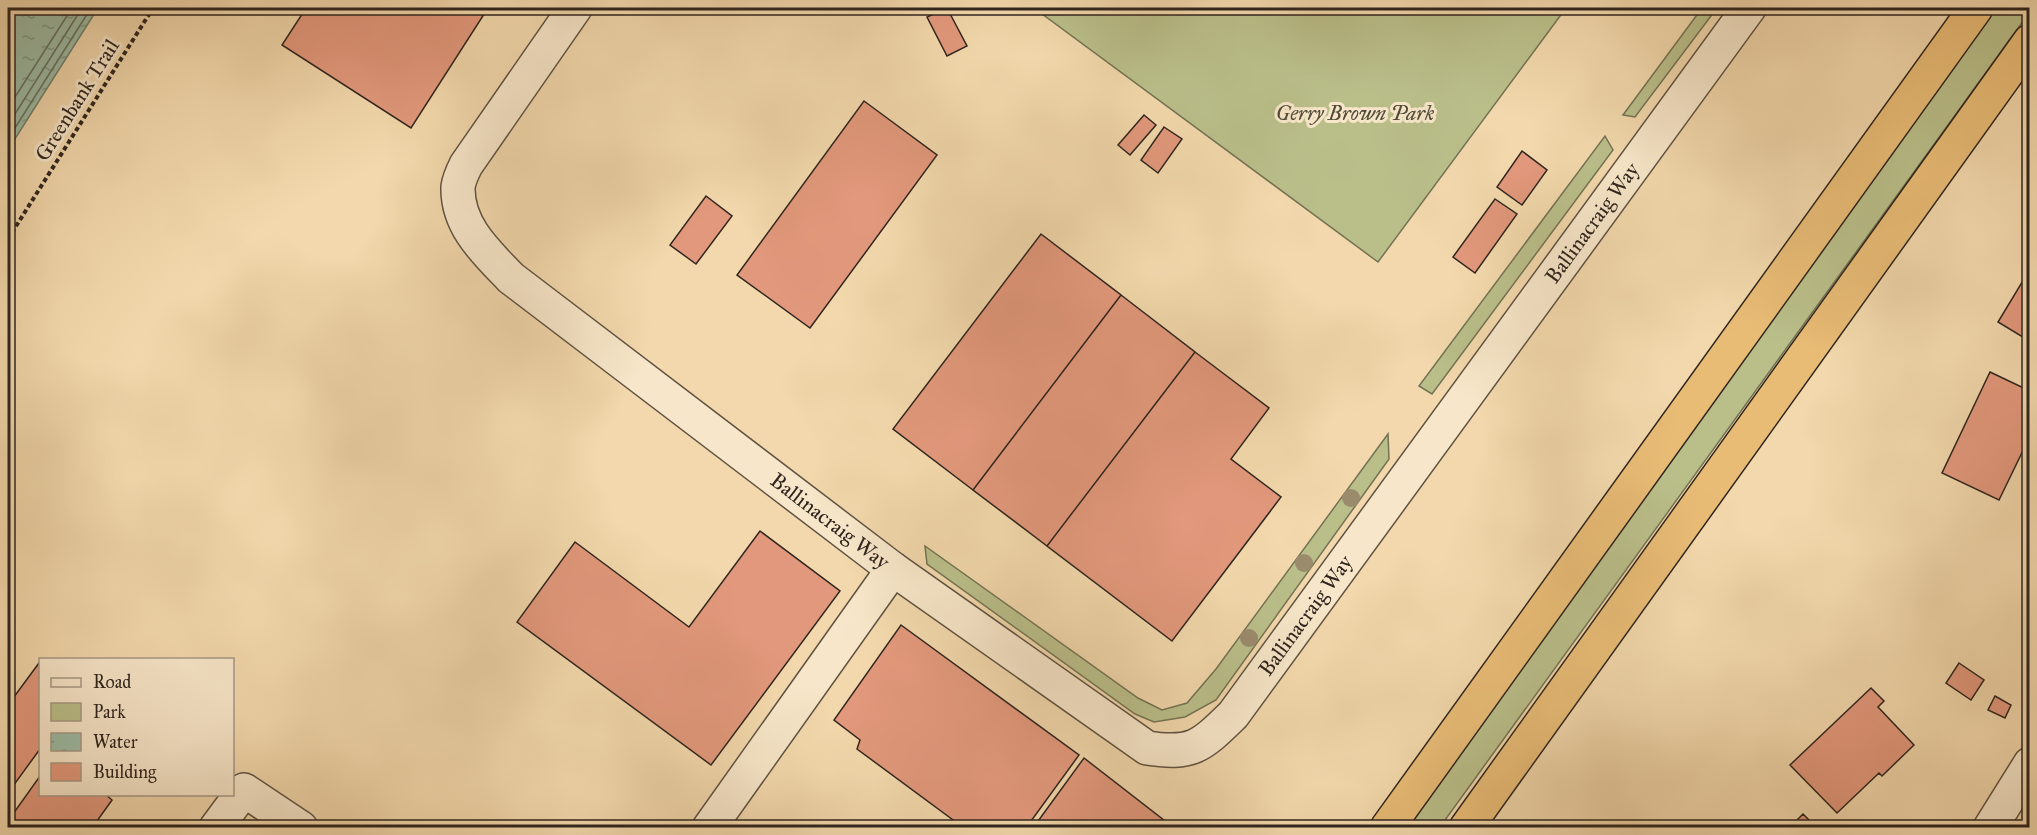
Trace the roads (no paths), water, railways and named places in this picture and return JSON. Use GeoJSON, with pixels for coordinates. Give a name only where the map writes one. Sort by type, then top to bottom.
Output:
{"type":"FeatureCollection","features":[{"type":"Feature","properties":{"kind":"highway"},"geometry":{"type":"LineString","coordinates":[[1388,828],[1976,8]]}},
{"type":"Feature","properties":{"kind":"highway"},"geometry":{"type":"LineString","coordinates":[[1466,828],[2030,41]]}},
{"type":"Feature","properties":{"kind":"street","name":"Ballinacraig Way"},"geometry":{"type":"LineString","coordinates":[[575,8],[466,165],[458,184],[460,205],[467,228],[484,250],[511,278],[893,569],[1147,748],[1171,752],[1192,749],[1211,737],[1240,706],[1749,8]]}},
{"type":"Feature","properties":{"kind":"street"},"geometry":{"type":"LineString","coordinates":[[709,828],[893,569]]}},
{"type":"Feature","properties":{"kind":"street"},"geometry":{"type":"LineString","coordinates":[[1990,828],[2030,764]]}},
{"type":"Feature","properties":{"kind":"street"},"geometry":{"type":"LineString","coordinates":[[216,828],[244,790],[301,828]]}},
{"type":"Feature","properties":{"kind":"water"},"geometry":{"type":"Polygon","coordinates":[[[8,8],[98,8],[8,150],[8,8]]]}},
{"type":"Feature","properties":{"kind":"park label","name":"Gerry Brown Park"},"geometry":{"type":"Point","coordinates":[1355,113]}}]}
